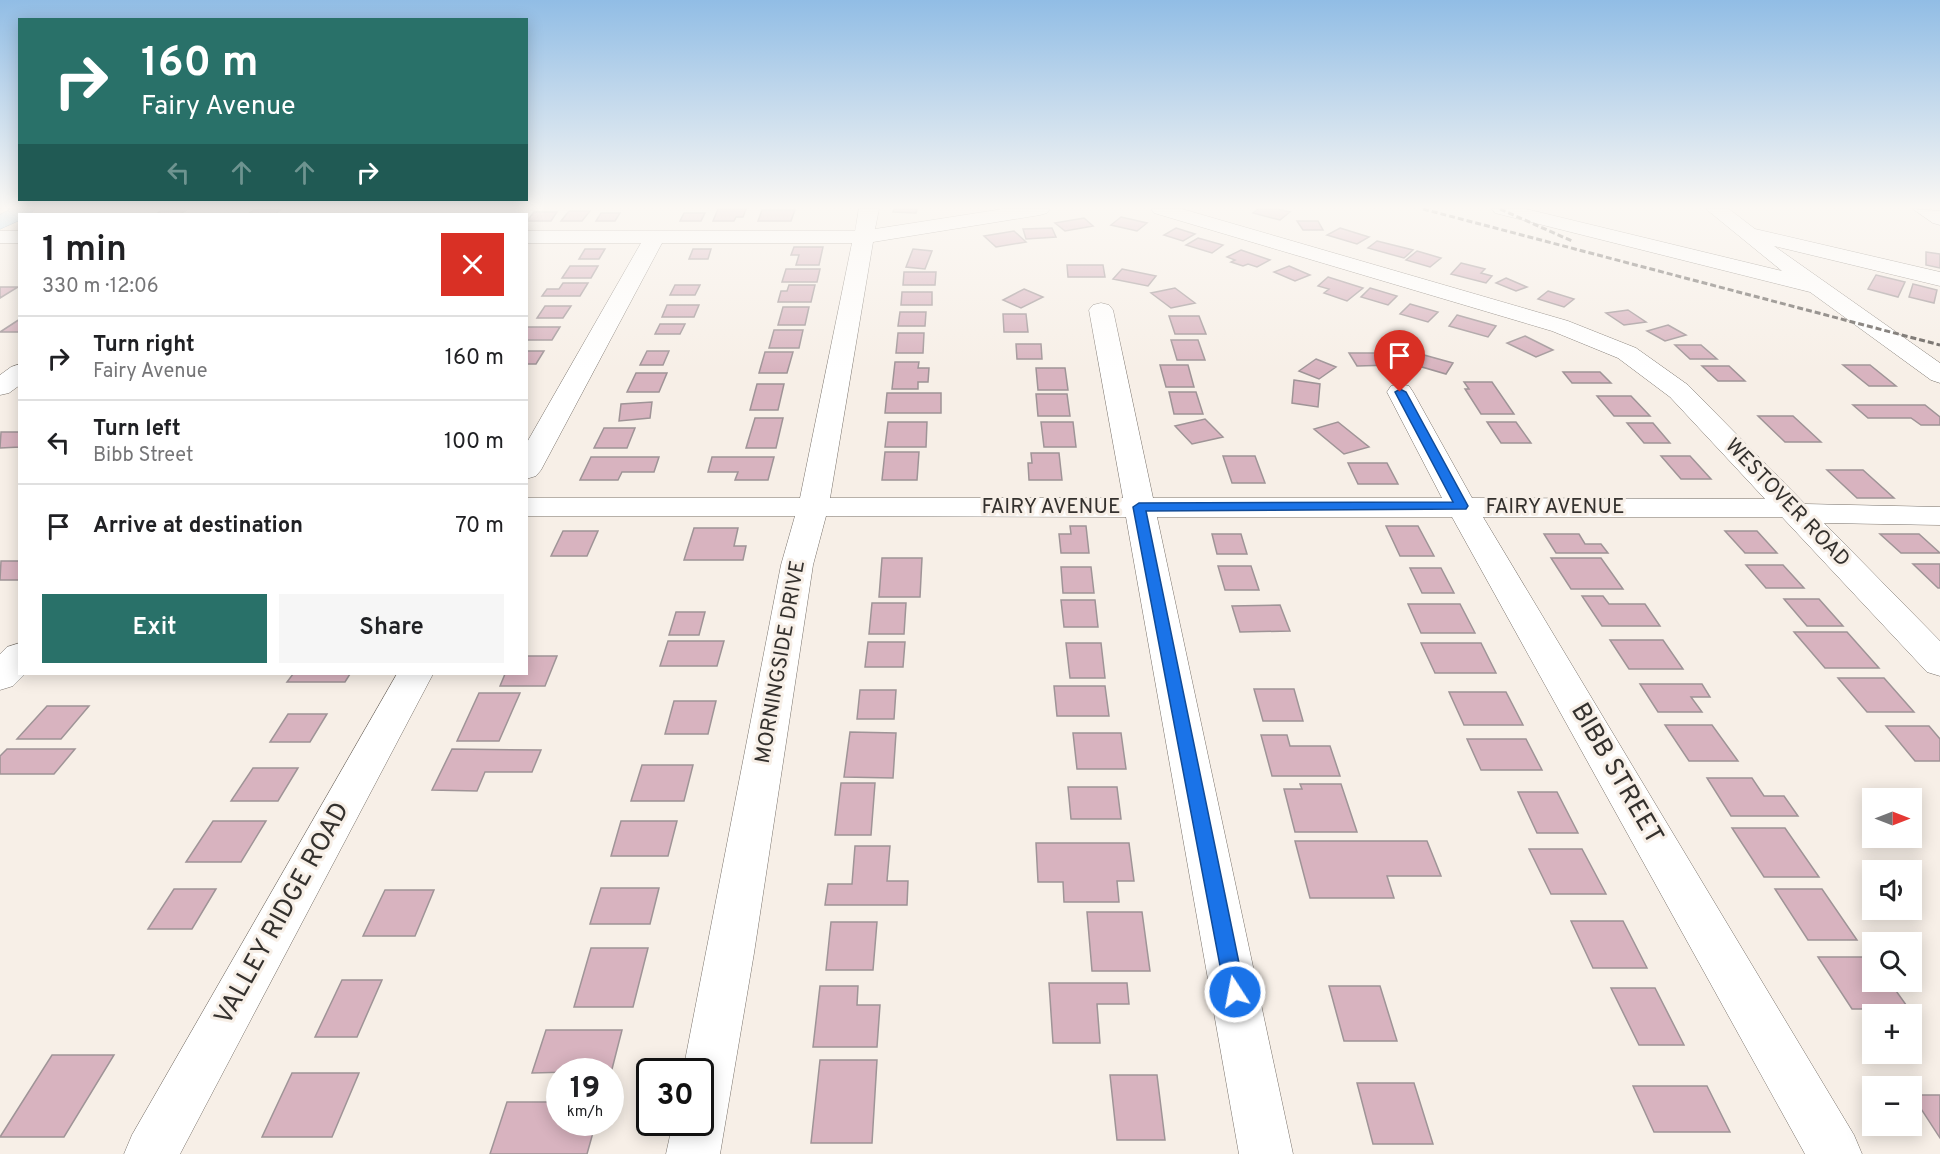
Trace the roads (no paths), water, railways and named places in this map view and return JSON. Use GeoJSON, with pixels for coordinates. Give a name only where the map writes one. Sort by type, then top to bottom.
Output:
{"type":"FeatureCollection","features":[{"type":"Feature","properties":{"kind":"street"},"geometry":{"type":"LineString","coordinates":[[528,466],[641,263]]}},
{"type":"Feature","properties":{"kind":"street","name":"MORNINGSIDE DRIVE"},"geometry":{"type":"LineString","coordinates":[[711,1058],[731,953],[792,588],[813,508],[859,263]]}},
{"type":"Feature","properties":{"kind":"street","name":"WESTOVER ROAD"},"geometry":{"type":"LineString","coordinates":[[1345,263],[1560,326],[1626,353],[1680,391],[1940,663]]}},
{"type":"Feature","properties":{"kind":"street"},"geometry":{"type":"LineString","coordinates":[[1720,263],[1818,287]]}},
{"type":"Feature","properties":{"kind":"street"},"geometry":{"type":"LineString","coordinates":[[1784,263],[1940,375]]}},
{"type":"Feature","properties":{"kind":"street"},"geometry":{"type":"LineString","coordinates":[[1873,263],[1940,279]]}},
{"type":"Feature","properties":{"kind":"street"},"geometry":{"type":"LineString","coordinates":[[1101,310],[1266,1154]]}},
{"type":"Feature","properties":{"kind":"street"},"geometry":{"type":"LineString","coordinates":[[0,387],[18,374]]}},
{"type":"Feature","properties":{"kind":"street","name":"BIBB STREET"},"geometry":{"type":"LineString","coordinates":[[1400,392],[1461,506],[1835,1154]]}},
{"type":"Feature","properties":{"kind":"street","name":"FAIRY AVENUE"},"geometry":{"type":"LineString","coordinates":[[528,507],[1461,506],[1794,510],[1940,516]]}},
{"type":"Feature","properties":{"kind":"street"},"geometry":{"type":"LineString","coordinates":[[0,677],[18,658]]}},
{"type":"Feature","properties":{"kind":"street","name":"VALLEY RIDGE ROAD"},"geometry":{"type":"LineString","coordinates":[[151,1154],[414,675]]}},
{"type":"Feature","properties":{"kind":"street"},"geometry":{"type":"LineString","coordinates":[[693,1154],[696,1136]]}},
{"type":"Feature","properties":{"kind":"railway"},"geometry":{"type":"LineString","coordinates":[[1628,263],[1940,345]]}}]}
